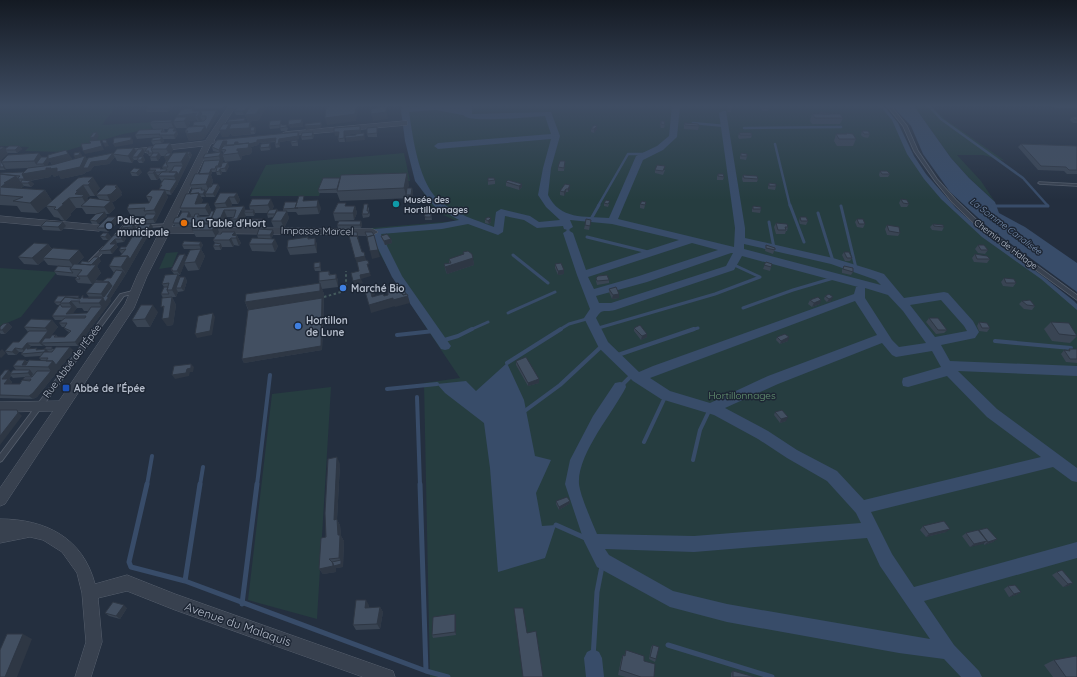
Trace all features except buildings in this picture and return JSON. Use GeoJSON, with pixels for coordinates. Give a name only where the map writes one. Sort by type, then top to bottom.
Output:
{"type":"FeatureCollection","features":[{"type":"Feature","properties":{"kind":"street"},"geometry":{"type":"LineString","coordinates":[[0,500],[130,305],[142,276],[212,138]]}},
{"type":"Feature","properties":{"kind":"street"},"geometry":{"type":"LineString","coordinates":[[115,154],[138,149],[197,145],[217,141]]}},
{"type":"Feature","properties":{"kind":"street"},"geometry":{"type":"LineString","coordinates":[[0,219],[99,228]]}},
{"type":"Feature","properties":{"kind":"street","name":"Impasse Marcel"},"geometry":{"type":"LineString","coordinates":[[166,227],[373,232]]}},
{"type":"Feature","properties":{"kind":"street"},"geometry":{"type":"LineString","coordinates":[[0,406],[62,406]]}},
{"type":"Feature","properties":{"kind":"street"},"geometry":{"type":"LineString","coordinates":[[0,526],[15,526],[46,534],[66,547],[84,570],[90,593],[94,642],[82,677]]}},
{"type":"Feature","properties":{"kind":"street"},"geometry":{"type":"LineString","coordinates":[[0,536],[32,530]]}},
{"type":"Feature","properties":{"kind":"street","name":"Avenue du Malaquis"},"geometry":{"type":"LineString","coordinates":[[90,593],[127,583],[175,602],[387,677]]}},
{"type":"Feature","properties":{"kind":"lane","name":"Chemin de Halage"},"geometry":{"type":"LineString","coordinates":[[910,138],[916,151],[936,180],[954,202],[982,228],[1077,298]]}},
{"type":"Feature","properties":{"kind":"lane"},"geometry":{"type":"LineString","coordinates":[[1040,183],[1077,185]]}},
{"type":"Feature","properties":{"kind":"lane"},"geometry":{"type":"LineString","coordinates":[[91,263],[125,227],[166,227]]}},
{"type":"Feature","properties":{"kind":"lane","name":"Rue Abbé de l'Épée"},"geometry":{"type":"LineString","coordinates":[[0,459],[122,295],[136,292]]}},
{"type":"Feature","properties":{"kind":"path"},"geometry":{"type":"LineString","coordinates":[[324,297],[341,292],[346,287],[346,271]]}},
{"type":"Feature","properties":{"kind":"green space"},"geometry":{"type":"Polygon","coordinates":[[[0,138],[111,138],[62,152],[25,151],[29,147],[0,146],[0,138]]]}},
{"type":"Feature","properties":{"kind":"green space","name":"Hortillonnages"},"geometry":{"type":"Polygon","coordinates":[[[407,138],[904,138],[912,156],[927,178],[945,199],[982,233],[1077,306],[1077,677],[430,677],[424,383],[460,378],[387,267],[379,252],[371,228],[456,221],[434,209],[428,201],[417,176],[407,138]]]}},
{"type":"Feature","properties":{"kind":"green space"},"geometry":{"type":"Polygon","coordinates":[[[936,138],[972,138],[1005,161],[983,155],[957,155],[981,181],[995,202],[969,178],[951,158],[936,138]]]}},
{"type":"Feature","properties":{"kind":"green space"},"geometry":{"type":"Polygon","coordinates":[[[404,153],[410,181],[324,181],[319,196],[250,196],[266,165],[404,153]]]}},
{"type":"Feature","properties":{"kind":"green space"},"geometry":{"type":"Polygon","coordinates":[[[178,252],[172,267],[159,269],[166,253],[178,252]]]}},
{"type":"Feature","properties":{"kind":"green space"},"geometry":{"type":"Polygon","coordinates":[[[0,268],[57,272],[21,317],[0,326],[0,268]]]}},
{"type":"Feature","properties":{"kind":"green space"},"geometry":{"type":"Polygon","coordinates":[[[331,387],[317,619],[248,600],[272,394],[331,387]]]}},
{"type":"Feature","properties":{"kind":"water"},"geometry":{"type":"Polygon","coordinates":[[[900,138],[905,138],[914,156],[926,174],[956,208],[985,234],[1074,301],[1077,304],[1077,310],[1041,279],[982,237],[941,199],[924,179],[907,154],[900,138]]]}},
{"type":"Feature","properties":{"kind":"water","name":"La Somme Canalisée"},"geometry":{"type":"Polygon","coordinates":[[[916,138],[936,138],[951,158],[969,178],[995,202],[999,213],[1025,227],[1077,263],[1077,292],[988,227],[950,192],[923,154],[916,138]]]}},
{"type":"Feature","properties":{"kind":"water"},"geometry":{"type":"Polygon","coordinates":[[[507,363],[524,400],[535,456],[551,460],[536,493],[542,526],[556,525],[545,558],[498,572],[490,468],[484,423],[445,393],[437,384],[466,381],[476,391],[507,363]]]}},
{"type":"Feature","properties":{"kind":"waterway"},"geometry":{"type":"LineString","coordinates":[[409,138],[420,181],[437,204],[469,221]]}},
{"type":"Feature","properties":{"kind":"waterway"},"geometry":{"type":"LineString","coordinates":[[438,146],[541,138]]}},
{"type":"Feature","properties":{"kind":"waterway"},"geometry":{"type":"LineString","coordinates":[[556,138],[547,168],[543,195],[552,208],[564,217]]}},
{"type":"Feature","properties":{"kind":"waterway"},"geometry":{"type":"LineString","coordinates":[[612,221],[639,158],[660,148],[672,138]]}},
{"type":"Feature","properties":{"kind":"waterway"},"geometry":{"type":"LineString","coordinates":[[727,138],[740,228],[739,251]]}},
{"type":"Feature","properties":{"kind":"waterway"},"geometry":{"type":"LineString","coordinates":[[967,138],[1023,178],[1048,206]]}},
{"type":"Feature","properties":{"kind":"waterway"},"geometry":{"type":"LineString","coordinates":[[775,144],[790,206]]}},
{"type":"Feature","properties":{"kind":"waterway"},"geometry":{"type":"LineString","coordinates":[[598,206],[628,154],[648,154]]}},
{"type":"Feature","properties":{"kind":"waterway"},"geometry":{"type":"LineString","coordinates":[[591,219],[599,205]]}},
{"type":"Feature","properties":{"kind":"waterway"},"geometry":{"type":"LineString","coordinates":[[790,205],[804,242]]}},
{"type":"Feature","properties":{"kind":"waterway"},"geometry":{"type":"LineString","coordinates":[[841,206],[856,268]]}},
{"type":"Feature","properties":{"kind":"waterway","name":"La Somme Canalisée"},"geometry":{"type":"LineString","coordinates":[[992,206],[1048,206]]}},
{"type":"Feature","properties":{"kind":"waterway"},"geometry":{"type":"LineString","coordinates":[[469,221],[498,232],[501,212],[527,218],[537,225],[566,223]]}},
{"type":"Feature","properties":{"kind":"waterway"},"geometry":{"type":"LineString","coordinates":[[818,213],[833,261]]}},
{"type":"Feature","properties":{"kind":"waterway"},"geometry":{"type":"LineString","coordinates":[[564,217],[612,221]]}},
{"type":"Feature","properties":{"kind":"waterway"},"geometry":{"type":"LineString","coordinates":[[564,217],[568,227]]}},
{"type":"Feature","properties":{"kind":"waterway"},"geometry":{"type":"LineString","coordinates":[[445,346],[398,277],[375,232],[442,226],[469,221]]}},
{"type":"Feature","properties":{"kind":"waterway"},"geometry":{"type":"LineString","coordinates":[[612,221],[739,251]]}},
{"type":"Feature","properties":{"kind":"waterway"},"geometry":{"type":"LineString","coordinates":[[769,222],[774,248]]}},
{"type":"Feature","properties":{"kind":"waterway"},"geometry":{"type":"LineString","coordinates":[[568,227],[568,233]]}},
{"type":"Feature","properties":{"kind":"waterway"},"geometry":{"type":"LineString","coordinates":[[568,233],[582,275]]}},
{"type":"Feature","properties":{"kind":"waterway"},"geometry":{"type":"LineString","coordinates":[[587,237],[652,253]]}},
{"type":"Feature","properties":{"kind":"waterway"},"geometry":{"type":"LineString","coordinates":[[582,275],[691,240]]}},
{"type":"Feature","properties":{"kind":"waterway"},"geometry":{"type":"LineString","coordinates":[[740,240],[833,261],[865,271],[880,277],[892,292]]}},
{"type":"Feature","properties":{"kind":"waterway"},"geometry":{"type":"LineString","coordinates":[[591,294],[643,279],[728,250]]}},
{"type":"Feature","properties":{"kind":"waterway"},"geometry":{"type":"LineString","coordinates":[[596,309],[601,306],[611,307],[730,268],[739,251]]}},
{"type":"Feature","properties":{"kind":"waterway"},"geometry":{"type":"LineString","coordinates":[[739,251],[892,292]]}},
{"type":"Feature","properties":{"kind":"waterway"},"geometry":{"type":"LineString","coordinates":[[513,255],[548,283]]}},
{"type":"Feature","properties":{"kind":"waterway"},"geometry":{"type":"LineString","coordinates":[[595,329],[715,294],[760,277],[732,264]]}},
{"type":"Feature","properties":{"kind":"waterway"},"geometry":{"type":"LineString","coordinates":[[582,275],[596,309]]}},
{"type":"Feature","properties":{"kind":"waterway"},"geometry":{"type":"LineString","coordinates":[[743,308],[793,290],[837,277]]}},
{"type":"Feature","properties":{"kind":"waterway"},"geometry":{"type":"LineString","coordinates":[[859,298],[860,290]]}},
{"type":"Feature","properties":{"kind":"waterway"},"geometry":{"type":"LineString","coordinates":[[508,313],[555,292]]}},
{"type":"Feature","properties":{"kind":"waterway"},"geometry":{"type":"LineString","coordinates":[[892,292],[901,302]]}},
{"type":"Feature","properties":{"kind":"waterway"},"geometry":{"type":"LineString","coordinates":[[901,302],[944,296],[969,324],[973,332],[971,335],[932,342]]}},
{"type":"Feature","properties":{"kind":"waterway"},"geometry":{"type":"LineString","coordinates":[[639,378],[657,369],[856,297],[859,298]]}},
{"type":"Feature","properties":{"kind":"waterway"},"geometry":{"type":"LineString","coordinates":[[859,298],[884,337]]}},
{"type":"Feature","properties":{"kind":"waterway"},"geometry":{"type":"LineString","coordinates":[[901,302],[932,342]]}},
{"type":"Feature","properties":{"kind":"waterway"},"geometry":{"type":"LineString","coordinates":[[596,309],[590,318],[603,345],[639,378]]}},
{"type":"Feature","properties":{"kind":"waterway"},"geometry":{"type":"LineString","coordinates":[[559,330],[569,324],[590,318]]}},
{"type":"Feature","properties":{"kind":"waterway"},"geometry":{"type":"LineString","coordinates":[[470,330],[488,322]]}},
{"type":"Feature","properties":{"kind":"waterway"},"geometry":{"type":"LineString","coordinates":[[691,330],[698,328]]}},
{"type":"Feature","properties":{"kind":"waterway"},"geometry":{"type":"LineString","coordinates":[[507,363],[561,329]]}},
{"type":"Feature","properties":{"kind":"waterway"},"geometry":{"type":"LineString","coordinates":[[441,341],[458,336],[470,330]]}},
{"type":"Feature","properties":{"kind":"waterway"},"geometry":{"type":"LineString","coordinates":[[615,356],[691,330]]}},
{"type":"Feature","properties":{"kind":"waterway"},"geometry":{"type":"LineString","coordinates":[[397,335],[434,331]]}},
{"type":"Feature","properties":{"kind":"waterway"},"geometry":{"type":"LineString","coordinates":[[711,409],[773,380],[884,337]]}},
{"type":"Feature","properties":{"kind":"waterway"},"geometry":{"type":"LineString","coordinates":[[884,337],[896,352],[935,346]]}},
{"type":"Feature","properties":{"kind":"waterway"},"geometry":{"type":"LineString","coordinates":[[995,341],[1071,348]]}},
{"type":"Feature","properties":{"kind":"waterway"},"geometry":{"type":"LineString","coordinates":[[932,342],[935,346]]}},
{"type":"Feature","properties":{"kind":"waterway"},"geometry":{"type":"LineString","coordinates":[[526,410],[560,385],[603,345]]}},
{"type":"Feature","properties":{"kind":"waterway"},"geometry":{"type":"LineString","coordinates":[[935,346],[949,370]]}},
{"type":"Feature","properties":{"kind":"waterway"},"geometry":{"type":"LineString","coordinates":[[947,366],[1077,371]]}},
{"type":"Feature","properties":{"kind":"waterway"},"geometry":{"type":"LineString","coordinates":[[908,382],[949,370]]}},
{"type":"Feature","properties":{"kind":"waterway"},"geometry":{"type":"LineString","coordinates":[[949,370],[992,413],[1077,476]]}},
{"type":"Feature","properties":{"kind":"waterway"},"geometry":{"type":"LineString","coordinates":[[620,387],[633,374]]}},
{"type":"Feature","properties":{"kind":"waterway"},"geometry":{"type":"LineString","coordinates":[[257,485],[270,375]]}},
{"type":"Feature","properties":{"kind":"waterway"},"geometry":{"type":"LineString","coordinates":[[639,378],[666,395],[711,409]]}},
{"type":"Feature","properties":{"kind":"waterway"},"geometry":{"type":"LineString","coordinates":[[387,389],[437,384]]}},
{"type":"Feature","properties":{"kind":"waterway"},"geometry":{"type":"LineString","coordinates":[[592,541],[572,484],[575,464],[598,420],[620,387]]}},
{"type":"Feature","properties":{"kind":"waterway"},"geometry":{"type":"LineString","coordinates":[[644,442],[666,395]]}},
{"type":"Feature","properties":{"kind":"waterway"},"geometry":{"type":"LineString","coordinates":[[417,397],[420,485]]}},
{"type":"Feature","properties":{"kind":"waterway"},"geometry":{"type":"LineString","coordinates":[[693,460],[700,430],[710,409]]}},
{"type":"Feature","properties":{"kind":"waterway"},"geometry":{"type":"LineString","coordinates":[[711,409],[718,411],[763,435],[792,454],[832,476],[861,508]]}},
{"type":"Feature","properties":{"kind":"waterway"},"geometry":{"type":"LineString","coordinates":[[147,485],[152,456]]}},
{"type":"Feature","properties":{"kind":"waterway"},"geometry":{"type":"LineString","coordinates":[[861,508],[1055,460]]}},
{"type":"Feature","properties":{"kind":"waterway"},"geometry":{"type":"LineString","coordinates":[[200,485],[203,467]]}},
{"type":"Feature","properties":{"kind":"waterway"},"geometry":{"type":"LineString","coordinates":[[147,484],[129,562],[131,567],[185,581]]}},
{"type":"Feature","properties":{"kind":"waterway"},"geometry":{"type":"LineString","coordinates":[[185,581],[200,484]]}},
{"type":"Feature","properties":{"kind":"waterway"},"geometry":{"type":"LineString","coordinates":[[242,602],[257,484]]}},
{"type":"Feature","properties":{"kind":"waterway"},"geometry":{"type":"LineString","coordinates":[[420,484],[426,671]]}},
{"type":"Feature","properties":{"kind":"waterway"},"geometry":{"type":"LineString","coordinates":[[861,508],[886,560],[948,651]]}},
{"type":"Feature","properties":{"kind":"waterway"},"geometry":{"type":"LineString","coordinates":[[556,525],[592,541]]}},
{"type":"Feature","properties":{"kind":"waterway"},"geometry":{"type":"LineString","coordinates":[[592,541],[694,544],[871,530]]}},
{"type":"Feature","properties":{"kind":"waterway"},"geometry":{"type":"LineString","coordinates":[[592,541],[603,561],[670,599],[727,613],[899,644],[948,651]]}},
{"type":"Feature","properties":{"kind":"waterway"},"geometry":{"type":"LineString","coordinates":[[911,596],[1077,550]]}},
{"type":"Feature","properties":{"kind":"waterway"},"geometry":{"type":"LineString","coordinates":[[593,658],[597,592],[603,561]]}},
{"type":"Feature","properties":{"kind":"waterway"},"geometry":{"type":"LineString","coordinates":[[185,581],[242,602]]}},
{"type":"Feature","properties":{"kind":"waterway"},"geometry":{"type":"LineString","coordinates":[[242,602],[426,671]]}},
{"type":"Feature","properties":{"kind":"waterway"},"geometry":{"type":"LineString","coordinates":[[668,645],[772,677]]}},
{"type":"Feature","properties":{"kind":"waterway"},"geometry":{"type":"LineString","coordinates":[[948,651],[973,677]]}},
{"type":"Feature","properties":{"kind":"waterway"},"geometry":{"type":"LineString","coordinates":[[593,658],[595,677]]}},
{"type":"Feature","properties":{"kind":"waterway"},"geometry":{"type":"LineString","coordinates":[[426,671],[448,677]]}},
{"type":"Feature","properties":{"kind":"place","name":"Musée des Hortillonnages"},"geometry":{"type":"Point","coordinates":[396,204]}},
{"type":"Feature","properties":{"kind":"place","name":"La Table d'Hort"},"geometry":{"type":"Point","coordinates":[184,223]}},
{"type":"Feature","properties":{"kind":"place","name":"Police municipale"},"geometry":{"type":"Point","coordinates":[109,226]}},
{"type":"Feature","properties":{"kind":"place","name":"Marché Bio"},"geometry":{"type":"Point","coordinates":[343,288]}},
{"type":"Feature","properties":{"kind":"place","name":"Hortillon de Lune"},"geometry":{"type":"Point","coordinates":[298,326]}},
{"type":"Feature","properties":{"kind":"place","name":"Abbé de l'Épée"},"geometry":{"type":"Point","coordinates":[66,388]}}]}
